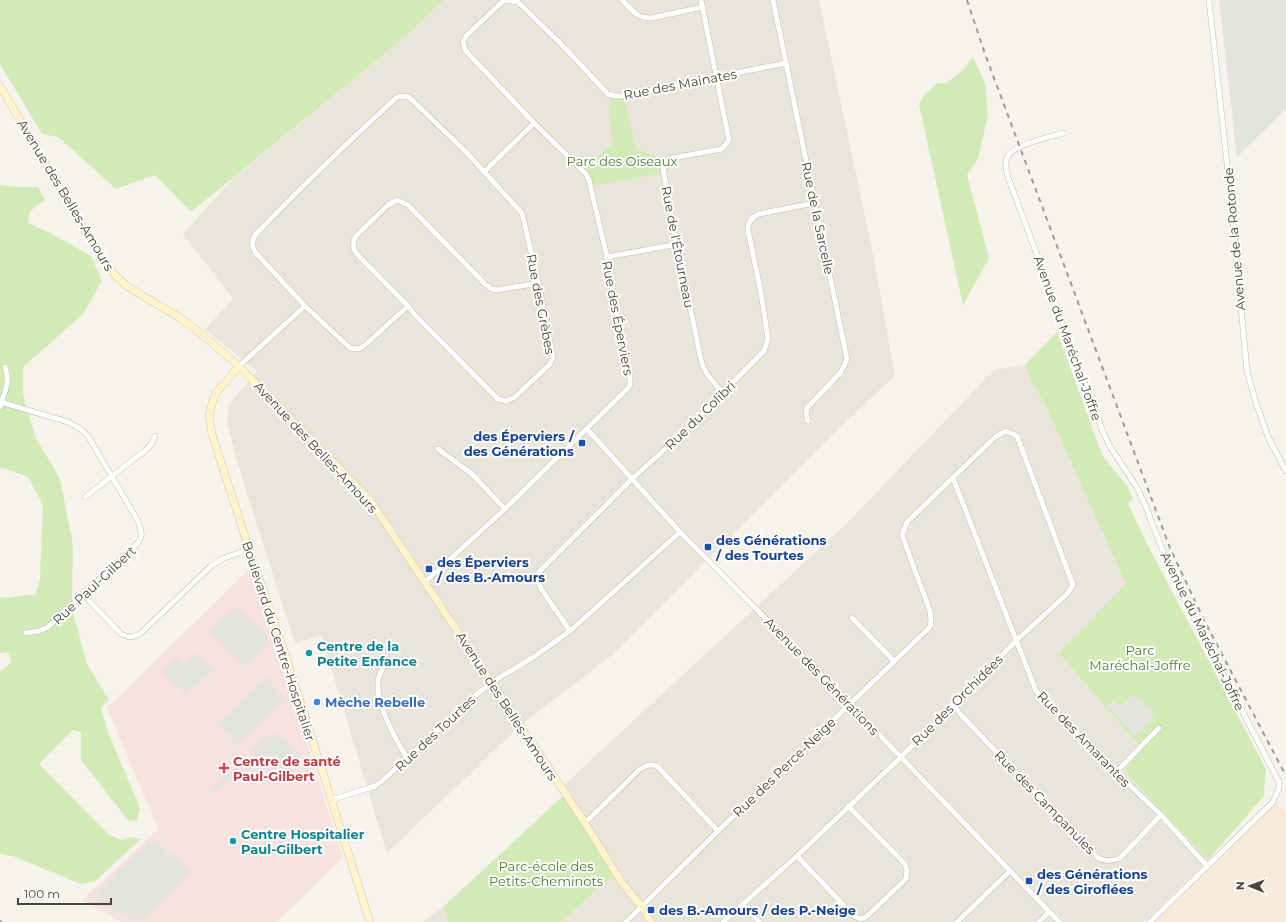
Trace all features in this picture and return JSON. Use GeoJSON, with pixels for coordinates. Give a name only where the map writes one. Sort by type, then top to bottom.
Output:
{"type":"FeatureCollection","features":[{"type":"Feature","properties":{"kind":"street","name":"Rue des Mainates"},"geometry":{"type":"LineString","coordinates":[[463,42],[466,36],[502,2],[510,0],[518,2],[611,96],[621,96],[786,63]]}},
{"type":"Feature","properties":{"kind":"street"},"geometry":{"type":"LineString","coordinates":[[622,0],[637,15],[644,18],[651,18],[702,7]]}},
{"type":"Feature","properties":{"kind":"street","name":"Rue de l'Étourneau"},"geometry":{"type":"LineString","coordinates":[[701,0],[728,137],[727,143],[722,149],[672,158],[663,168],[672,222],[678,244],[702,364],[707,374],[722,394]]}},
{"type":"Feature","properties":{"kind":"street","name":"Rue de la Sarcelle"},"geometry":{"type":"LineString","coordinates":[[773,0],[847,359],[841,372],[808,408],[806,414],[808,422]]}},
{"type":"Feature","properties":{"kind":"street","name":"Avenue de la Rotonde"},"geometry":{"type":"LineString","coordinates":[[1209,0],[1231,200],[1247,371],[1254,400],[1268,437],[1286,470]]}},
{"type":"Feature","properties":{"kind":"street","name":"Rue des Éperviers"},"geometry":{"type":"LineString","coordinates":[[426,582],[505,509],[628,388],[630,384],[607,257],[590,183],[587,176],[465,50],[463,42]]}},
{"type":"Feature","properties":{"kind":"street","name":"Avenue des Belles-Amours"},"geometry":{"type":"LineString","coordinates":[[0,86],[96,248],[114,274],[128,287],[193,327],[239,366],[370,500],[585,823],[622,883],[642,907],[651,922]]}},
{"type":"Feature","properties":{"kind":"street","name":"Rue des Grèbes"},"geometry":{"type":"LineString","coordinates":[[400,96],[409,97],[465,151],[484,172],[522,213],[553,357],[550,364],[515,397],[506,401],[498,399],[414,314],[408,306],[365,345],[358,349],[346,346],[305,306],[255,252],[252,244],[253,238],[299,190],[396,98],[400,96]]}},
{"type":"Feature","properties":{"kind":"street"},"geometry":{"type":"LineString","coordinates":[[484,172],[534,122]]}},
{"type":"Feature","properties":{"kind":"street","name":"Avenue du Maréchal-Joffre"},"geometry":{"type":"LineString","coordinates":[[1063,133],[1011,152],[1008,156],[1006,165],[1008,177],[1103,432],[1111,448],[1136,486],[1173,577],[1279,782],[1279,788],[1272,802],[1150,922]]}},
{"type":"Feature","properties":{"kind":"street"},"geometry":{"type":"LineString","coordinates":[[408,306],[357,254],[353,247],[356,236],[388,204],[397,200],[408,204],[486,285],[492,289],[497,290],[538,283]]}},
{"type":"Feature","properties":{"kind":"street","name":"Rue du Colibri"},"geometry":{"type":"LineString","coordinates":[[570,630],[540,587],[538,574],[632,479],[685,431],[764,351],[768,339],[761,293],[748,230],[749,222],[753,217],[759,214],[814,203]]}},
{"type":"Feature","properties":{"kind":"street"},"geometry":{"type":"LineString","coordinates":[[607,257],[678,244]]}},
{"type":"Feature","properties":{"kind":"street"},"geometry":{"type":"LineString","coordinates":[[239,366],[305,306]]}},
{"type":"Feature","properties":{"kind":"street","name":"Boulevard du Centre-Hospitalier"},"geometry":{"type":"LineString","coordinates":[[239,366],[215,394],[209,415],[212,434],[249,549],[283,647],[370,922]]}},
{"type":"Feature","properties":{"kind":"street"},"geometry":{"type":"LineString","coordinates":[[0,404],[8,380],[8,374],[5,367]]}},
{"type":"Feature","properties":{"kind":"street","name":"Rue Paul-Gilbert"},"geometry":{"type":"LineString","coordinates":[[0,404],[68,422],[88,436],[138,521],[141,531],[141,539],[135,546],[48,627],[39,631],[26,633]]}},
{"type":"Feature","properties":{"kind":"street","name":"Avenue des Générations"},"geometry":{"type":"LineString","coordinates":[[587,429],[680,532],[850,704],[1059,922]]}},
{"type":"Feature","properties":{"kind":"street","name":"Rue des Perce-Neige"},"geometry":{"type":"LineString","coordinates":[[626,922],[718,831],[930,627],[930,611],[902,535],[907,522],[995,437],[1006,431],[1017,436]]}},
{"type":"Feature","properties":{"kind":"street"},"geometry":{"type":"LineString","coordinates":[[85,497],[147,449],[155,436]]}},
{"type":"Feature","properties":{"kind":"street","name":"Rue des Orchidées"},"geometry":{"type":"LineString","coordinates":[[724,922],[797,856],[1017,640],[1067,594],[1073,586],[1017,436]]}},
{"type":"Feature","properties":{"kind":"street"},"geometry":{"type":"LineString","coordinates":[[438,449],[472,474],[505,509]]}},
{"type":"Feature","properties":{"kind":"street","name":"Rue des Amarantes"},"geometry":{"type":"LineString","coordinates":[[953,478],[1036,691],[1161,815],[1207,866]]}},
{"type":"Feature","properties":{"kind":"street","name":"Rue des Tourtes"},"geometry":{"type":"LineString","coordinates":[[331,800],[375,786],[382,781],[477,694],[492,682],[535,656],[570,630],[680,532]]}},
{"type":"Feature","properties":{"kind":"street"},"geometry":{"type":"LineString","coordinates":[[83,594],[120,633],[127,637],[135,637],[212,565],[222,559],[249,549]]}},
{"type":"Feature","properties":{"kind":"street"},"geometry":{"type":"LineString","coordinates":[[852,618],[894,661]]}},
{"type":"Feature","properties":{"kind":"street"},"geometry":{"type":"LineString","coordinates":[[383,668],[378,684],[380,700],[390,729],[407,758]]}},
{"type":"Feature","properties":{"kind":"street","name":"Rue des Campanules"},"geometry":{"type":"LineString","coordinates":[[952,704],[1098,858],[1111,861],[1120,858],[1161,815]]}},
{"type":"Feature","properties":{"kind":"street"},"geometry":{"type":"LineString","coordinates":[[1116,772],[1159,728]]}},
{"type":"Feature","properties":{"kind":"street"},"geometry":{"type":"LineString","coordinates":[[585,823],[639,770],[650,764],[657,766],[718,831]]}},
{"type":"Feature","properties":{"kind":"street"},"geometry":{"type":"LineString","coordinates":[[797,856],[854,916],[861,919],[867,916],[906,879],[907,871],[905,864],[848,806]]}},
{"type":"Feature","properties":{"kind":"street"},"geometry":{"type":"LineString","coordinates":[[957,922],[1010,871]]}},
{"type":"Feature","properties":{"kind":"street"},"geometry":{"type":"LineString","coordinates":[[743,905],[759,922]]}},
{"type":"Feature","properties":{"kind":"street"},"geometry":{"type":"LineString","coordinates":[[1039,922],[1049,912]]}},
{"type":"Feature","properties":{"kind":"shaded area"},"geometry":{"type":"Polygon","coordinates":[[[444,0],[819,0],[873,254],[895,376],[845,422],[612,655],[523,723],[387,853],[321,635],[295,644],[238,465],[227,421],[229,404],[257,371],[205,329],[233,299],[183,234],[234,178],[398,43],[444,0]]]}},
{"type":"Feature","properties":{"kind":"shaded area"},"geometry":{"type":"Polygon","coordinates":[[[1219,0],[1286,0],[1286,109],[1237,157],[1219,0]]]}},
{"type":"Feature","properties":{"kind":"shaded area"},"geometry":{"type":"Polygon","coordinates":[[[1025,365],[1034,387],[1045,404],[1127,584],[1059,653],[1142,749],[1124,771],[1208,860],[1144,922],[561,922],[616,873],[588,823],[564,785],[847,523],[994,370],[1025,365]]]}},
{"type":"Feature","properties":{"kind":"shaded area","name":"Centre de santé Paul-Gilbert"},"geometry":{"type":"Polygon","coordinates":[[[251,567],[343,858],[277,922],[121,922],[82,900],[158,829],[107,708],[251,567]]]}},
{"type":"Feature","properties":{"kind":"shaded area"},"geometry":{"type":"Polygon","coordinates":[[[236,606],[267,635],[269,645],[245,667],[209,631],[236,606]]]}},
{"type":"Feature","properties":{"kind":"shaded area"},"geometry":{"type":"Polygon","coordinates":[[[195,653],[214,670],[186,694],[161,672],[175,658],[182,665],[195,653]]]}},
{"type":"Feature","properties":{"kind":"shaded area"},"geometry":{"type":"Polygon","coordinates":[[[266,676],[285,699],[238,747],[218,723],[266,676]]]}},
{"type":"Feature","properties":{"kind":"shaded area","name":"Parc Maréchal-Joffre"},"geometry":{"type":"Polygon","coordinates":[[[1134,694],[1155,715],[1136,736],[1107,706],[1114,700],[1121,706],[1134,694]]]}},
{"type":"Feature","properties":{"kind":"shaded area"},"geometry":{"type":"Polygon","coordinates":[[[278,732],[302,757],[291,770],[293,773],[280,786],[249,754],[266,737],[278,732]]]}},
{"type":"Feature","properties":{"kind":"shaded area"},"geometry":{"type":"Polygon","coordinates":[[[238,764],[241,767],[215,793],[211,790],[238,764]]]}},
{"type":"Feature","properties":{"kind":"shaded area"},"geometry":{"type":"Polygon","coordinates":[[[1273,802],[1286,811],[1286,922],[1149,922],[1273,802]]]}},
{"type":"Feature","properties":{"kind":"shaded area"},"geometry":{"type":"Polygon","coordinates":[[[156,840],[168,853],[171,851],[191,874],[141,921],[137,918],[134,921],[95,900],[98,897],[95,893],[149,841],[152,844],[156,840]]]}},
{"type":"Feature","properties":{"kind":"shaded area"},"geometry":{"type":"Polygon","coordinates":[[[443,907],[448,922],[423,922],[443,907]]]}},
{"type":"Feature","properties":{"kind":"green space"},"geometry":{"type":"Polygon","coordinates":[[[0,0],[444,0],[398,43],[191,212],[155,175],[116,189],[58,137],[42,134],[0,64],[0,0]]]}},
{"type":"Feature","properties":{"kind":"green space"},"geometry":{"type":"Polygon","coordinates":[[[973,57],[985,83],[988,115],[978,159],[967,175],[989,258],[963,305],[919,104],[925,94],[938,83],[947,83],[965,68],[973,57]]]}},
{"type":"Feature","properties":{"kind":"green space","name":"Parc des Oiseaux"},"geometry":{"type":"Polygon","coordinates":[[[611,96],[624,96],[636,149],[668,161],[664,173],[591,186],[583,171],[612,144],[609,110],[611,96]]]}},
{"type":"Feature","properties":{"kind":"green space"},"geometry":{"type":"Polygon","coordinates":[[[0,185],[38,187],[45,200],[30,211],[28,223],[50,233],[91,256],[102,281],[83,314],[23,367],[23,395],[35,436],[60,479],[73,545],[72,609],[87,664],[109,700],[101,708],[108,732],[140,808],[137,821],[128,820],[81,760],[81,732],[73,730],[39,764],[108,834],[121,840],[130,837],[141,839],[95,881],[81,884],[13,856],[0,854],[0,672],[12,662],[8,652],[0,653],[0,597],[8,598],[35,595],[40,579],[43,505],[28,477],[0,467],[0,185]]]}},
{"type":"Feature","properties":{"kind":"green space","name":"Parc Maréchal-Joffre"},"geometry":{"type":"Polygon","coordinates":[[[1057,332],[1102,455],[1128,487],[1133,500],[1128,503],[1146,542],[1266,769],[1264,796],[1208,860],[1124,771],[1142,749],[1059,653],[1126,584],[1045,404],[1034,387],[1025,365],[1057,332]]]}},
{"type":"Feature","properties":{"kind":"green space","name":"Parc-école des Petits-Cheminots"},"geometry":{"type":"Polygon","coordinates":[[[565,794],[616,873],[561,922],[448,922],[443,907],[565,794]]]}},
{"type":"Feature","properties":{"kind":"railway"},"geometry":{"type":"LineString","coordinates":[[967,0],[985,54],[1170,548],[1204,620],[1286,776]]}},
{"type":"Feature","properties":{"kind":"place","name":"des Éperviers / des Générations"},"geometry":{"type":"Point","coordinates":[582,443]}},
{"type":"Feature","properties":{"kind":"place","name":"des Générations / des Tourtes"},"geometry":{"type":"Point","coordinates":[708,547]}},
{"type":"Feature","properties":{"kind":"place","name":"des Éperviers / des B.-Amours"},"geometry":{"type":"Point","coordinates":[429,569]}},
{"type":"Feature","properties":{"kind":"place","name":"Centre de la Petite Enfance"},"geometry":{"type":"Point","coordinates":[309,653]}},
{"type":"Feature","properties":{"kind":"place","name":"Mèche Rebelle"},"geometry":{"type":"Point","coordinates":[317,702]}},
{"type":"Feature","properties":{"kind":"place","name":"Centre de santé Paul-Gilbert"},"geometry":{"type":"Point","coordinates":[224,768]}},
{"type":"Feature","properties":{"kind":"place","name":"Centre Hospitalier Paul-Gilbert"},"geometry":{"type":"Point","coordinates":[233,841]}},
{"type":"Feature","properties":{"kind":"place","name":"des Générations / des Giroflées"},"geometry":{"type":"Point","coordinates":[1029,881]}},
{"type":"Feature","properties":{"kind":"place","name":"des B.-Amours / des P.-Neige"},"geometry":{"type":"Point","coordinates":[651,910]}}]}
